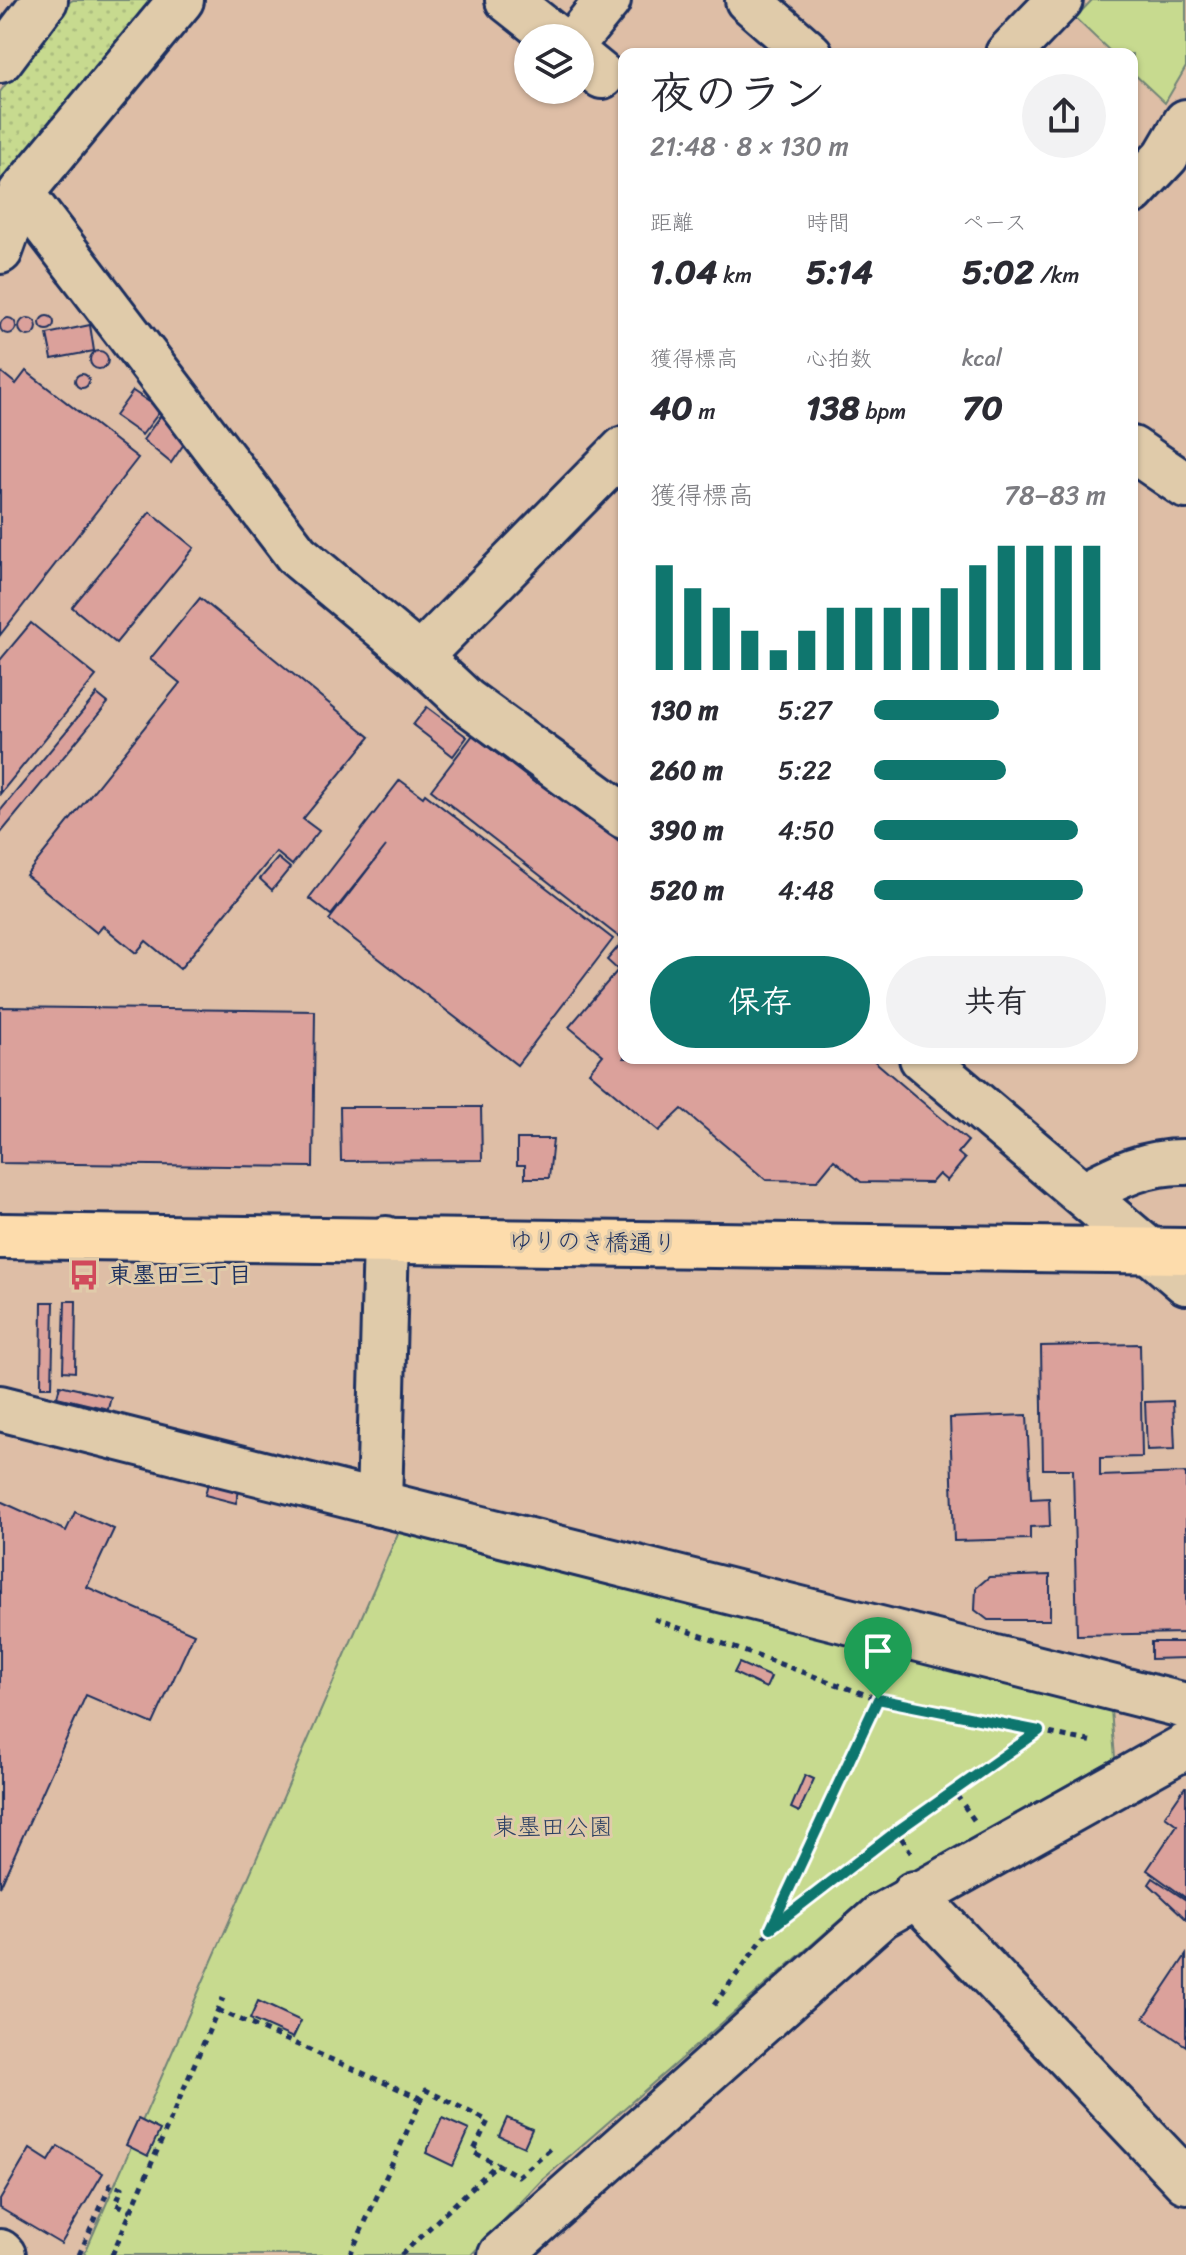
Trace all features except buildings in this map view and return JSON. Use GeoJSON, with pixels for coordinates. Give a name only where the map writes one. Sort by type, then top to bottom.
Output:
{"type":"FeatureCollection","features":[{"type":"Feature","properties":{"kind":"main road","name":"ゆりのき橋通り"},"geometry":{"type":"LineString","coordinates":[[0,1236],[1168,1251]]}},
{"type":"Feature","properties":{"kind":"street"},"geometry":{"type":"LineString","coordinates":[[0,60],[45,0]]}},
{"type":"Feature","properties":{"kind":"street"},"geometry":{"type":"LineString","coordinates":[[0,251],[21,193],[181,0]]}},
{"type":"Feature","properties":{"kind":"street"},"geometry":{"type":"LineString","coordinates":[[508,0],[538,24]]}},
{"type":"Feature","properties":{"kind":"street"},"geometry":{"type":"LineString","coordinates":[[588,24],[608,0]]}},
{"type":"Feature","properties":{"kind":"street"},"geometry":{"type":"LineString","coordinates":[[748,0],[803,48]]}},
{"type":"Feature","properties":{"kind":"street"},"geometry":{"type":"LineString","coordinates":[[1014,48],[1060,0]]}},
{"type":"Feature","properties":{"kind":"street"},"geometry":{"type":"LineString","coordinates":[[1138,186],[1166,156],[1186,122]]}},
{"type":"Feature","properties":{"kind":"street"},"geometry":{"type":"LineString","coordinates":[[21,193],[297,555],[419,657],[466,701],[618,812]]}},
{"type":"Feature","properties":{"kind":"street"},"geometry":{"type":"LineString","coordinates":[[1138,453],[1186,486]]}},
{"type":"Feature","properties":{"kind":"street"},"geometry":{"type":"LineString","coordinates":[[419,657],[618,455]]}},
{"type":"Feature","properties":{"kind":"street"},"geometry":{"type":"LineString","coordinates":[[929,1064],[1083,1194],[1168,1251],[1186,1282]]}},
{"type":"Feature","properties":{"kind":"street"},"geometry":{"type":"LineString","coordinates":[[1083,1194],[1128,1171],[1160,1161],[1186,1162]]}},
{"type":"Feature","properties":{"kind":"street"},"geometry":{"type":"LineString","coordinates":[[379,1504],[386,1239]]}},
{"type":"Feature","properties":{"kind":"street"},"geometry":{"type":"LineString","coordinates":[[0,1408],[1186,1706]]}},
{"type":"Feature","properties":{"kind":"street"},"geometry":{"type":"LineString","coordinates":[[501,2255],[881,1916],[914,1876],[1186,1746]]}},
{"type":"Feature","properties":{"kind":"street"},"geometry":{"type":"LineString","coordinates":[[914,1876],[1186,2181]]}},
{"type":"Feature","properties":{"kind":"path"},"geometry":{"type":"LineString","coordinates":[[709,2010],[771,1928],[878,1699],[895,1632]]}},
{"type":"Feature","properties":{"kind":"path"},"geometry":{"type":"LineString","coordinates":[[878,1699],[1094,1742]]}},
{"type":"Feature","properties":{"kind":"path"},"geometry":{"type":"LineString","coordinates":[[771,1928],[897,1831],[1039,1731]]}},
{"type":"Feature","properties":{"kind":"path"},"geometry":{"type":"LineString","coordinates":[[955,1793],[972,1817]]}},
{"type":"Feature","properties":{"kind":"path"},"geometry":{"type":"LineString","coordinates":[[897,1831],[914,1876]]}},
{"type":"Feature","properties":{"kind":"path"},"geometry":{"type":"LineString","coordinates":[[112,2255],[223,1998]]}},
{"type":"Feature","properties":{"kind":"path"},"geometry":{"type":"LineString","coordinates":[[218,2010],[422,2099]]}},
{"type":"Feature","properties":{"kind":"path"},"geometry":{"type":"LineString","coordinates":[[350,2255],[426,2090],[488,2121],[473,2152],[518,2176],[564,2138]]}},
{"type":"Feature","properties":{"kind":"path"},"geometry":{"type":"LineString","coordinates":[[401,2255],[497,2164]]}},
{"type":"Feature","properties":{"kind":"path"},"geometry":{"type":"LineString","coordinates":[[79,2255],[111,2184],[122,2188],[116,2204],[131,2211]]}},
{"type":"Feature","properties":{"kind":"green space"},"geometry":{"type":"Polygon","coordinates":[[[73,0],[157,0],[0,202],[0,92],[65,5],[73,0]]]}},
{"type":"Feature","properties":{"kind":"green space"},"geometry":{"type":"Polygon","coordinates":[[[1092,0],[1186,0],[1186,67],[1165,103],[1138,78],[1138,48],[1107,48],[1075,18],[1092,0]]]}},
{"type":"Feature","properties":{"kind":"green space","name":"東墨田公園"},"geometry":{"type":"Polygon","coordinates":[[[402,1524],[1110,1698],[1115,1758],[865,1898],[541,2181],[471,2255],[84,2255],[402,1524]]]}},
{"type":"Feature","properties":{"kind":"place","name":"東墨田三丁目"},"geometry":{"type":"Point","coordinates":[84,1275]}},
{"type":"Feature","properties":{"kind":"route"},"geometry":{"type":"LineString","coordinates":[[878,1699],[1039,1731],[897,1831],[771,1928],[806,1852],[878,1699]]}}]}
